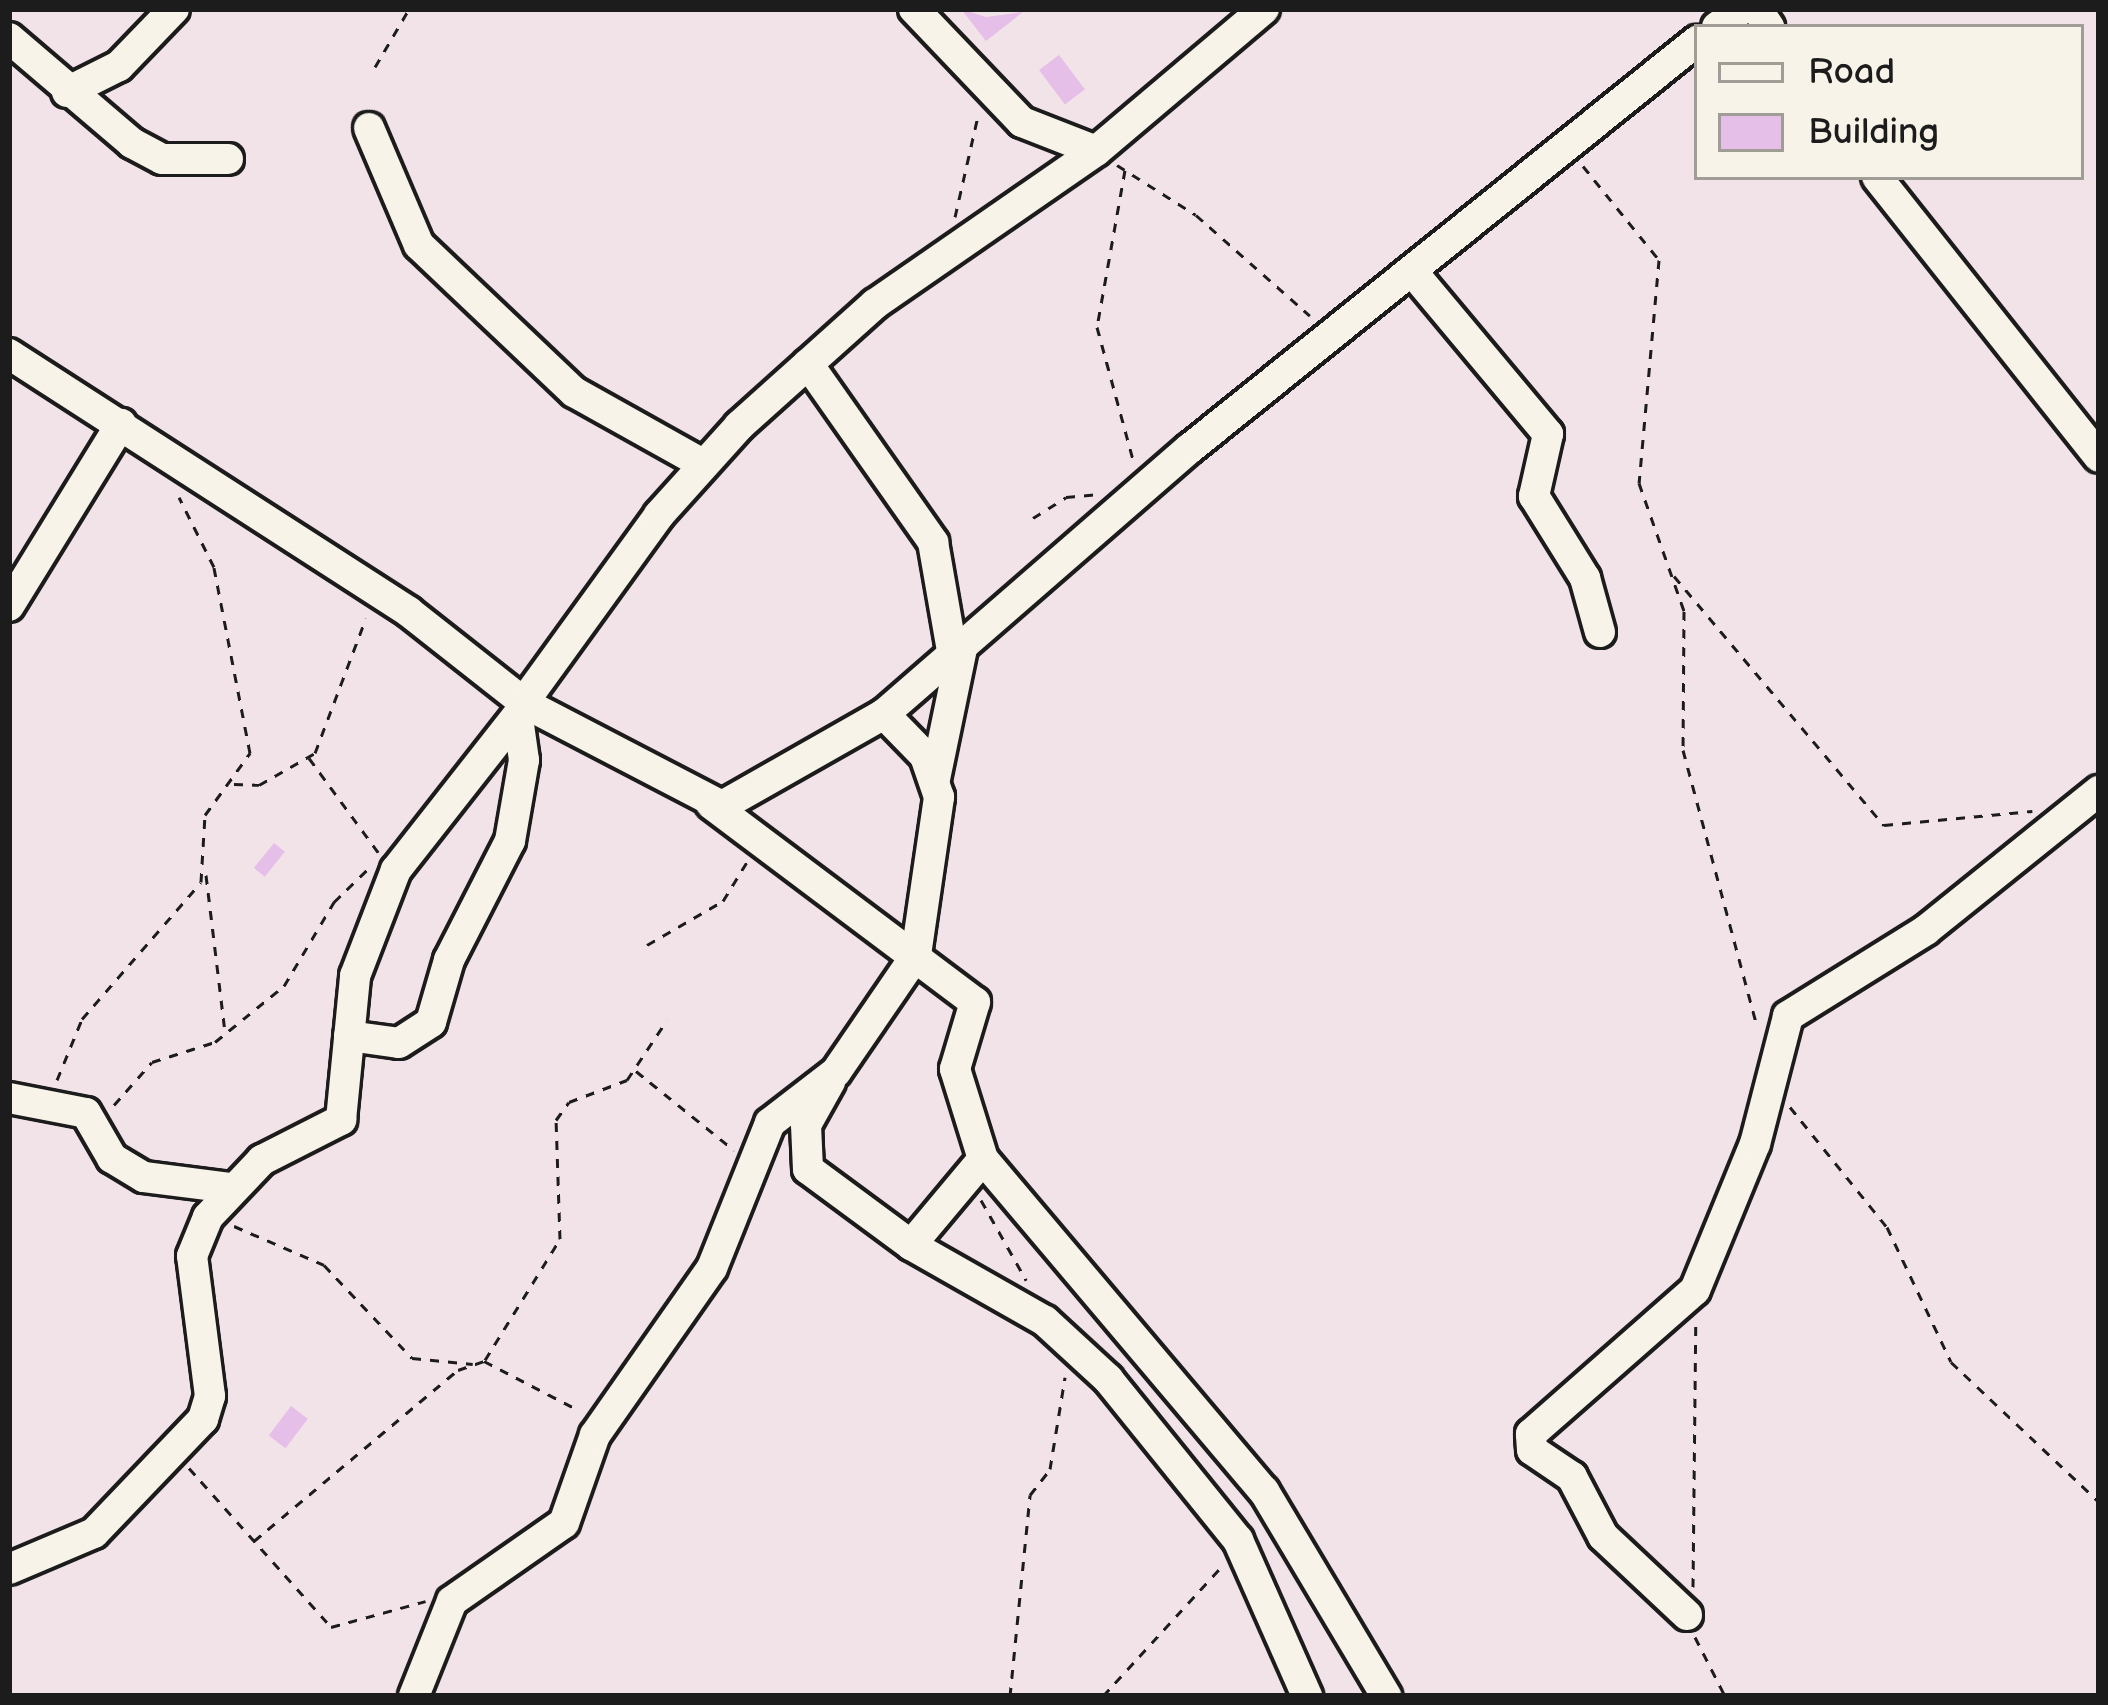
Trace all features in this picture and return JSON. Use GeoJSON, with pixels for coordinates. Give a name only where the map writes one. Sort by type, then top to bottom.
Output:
{"type":"FeatureCollection","features":[{"type":"Feature","properties":{"kind":"street"},"geometry":{"type":"LineString","coordinates":[[67,92],[119,66],[174,9]]}},
{"type":"Feature","properties":{"kind":"street"},"geometry":{"type":"LineString","coordinates":[[914,9],[985,89],[1042,136],[1096,151]]}},
{"type":"Feature","properties":{"kind":"street"},"geometry":{"type":"LineString","coordinates":[[9,1569],[94,1533],[171,1454],[210,1396],[192,1285],[208,1216],[262,1160],[337,1126],[352,1084],[355,976],[396,870],[703,464],[808,364],[939,258],[1096,151],[1264,9]]}},
{"type":"Feature","properties":{"kind":"street"},"geometry":{"type":"LineString","coordinates":[[9,38],[67,92],[162,159],[228,159]]}},
{"type":"Feature","properties":{"kind":"street"},"geometry":{"type":"LineString","coordinates":[[711,804],[732,804],[884,714],[1119,503],[1416,276],[1694,43]]}},
{"type":"Feature","properties":{"kind":"street"},"geometry":{"type":"LineString","coordinates":[[369,128],[419,245],[574,392],[703,464]]}},
{"type":"Feature","properties":{"kind":"street"},"geometry":{"type":"LineString","coordinates":[[1879,180],[2099,457]]}},
{"type":"Feature","properties":{"kind":"street"},"geometry":{"type":"LineString","coordinates":[[1416,276],[1548,434],[1534,496],[1586,578],[1600,632]]}},
{"type":"Feature","properties":{"kind":"street"},"geometry":{"type":"LineString","coordinates":[[9,354],[387,598],[523,707],[711,804],[976,1004],[955,1069],[980,1164],[1264,1491],[1386,1696]]}},
{"type":"Feature","properties":{"kind":"street"},"geometry":{"type":"LineString","coordinates":[[808,364],[933,542],[957,653],[935,779],[916,956],[836,1072],[806,1125],[808,1169],[911,1245],[1045,1322],[1108,1379],[1238,1540],[1306,1696]]}},
{"type":"Feature","properties":{"kind":"street"},"geometry":{"type":"LineString","coordinates":[[9,606],[121,424]]}},
{"type":"Feature","properties":{"kind":"street"},"geometry":{"type":"LineString","coordinates":[[350,1036],[399,1043],[431,1022],[510,841],[523,707]]}},
{"type":"Feature","properties":{"kind":"street"},"geometry":{"type":"LineString","coordinates":[[884,714],[935,779]]}},
{"type":"Feature","properties":{"kind":"street"},"geometry":{"type":"LineString","coordinates":[[1688,1615],[1603,1536],[1531,1434],[1695,1290],[1787,1016],[1926,930],[2099,791]]}},
{"type":"Feature","properties":{"kind":"street"},"geometry":{"type":"LineString","coordinates":[[414,1696],[462,1590],[550,1542],[607,1417],[712,1268],[774,1117],[836,1072]]}},
{"type":"Feature","properties":{"kind":"street"},"geometry":{"type":"LineString","coordinates":[[9,1098],[54,1099],[92,1119],[112,1158],[144,1177],[231,1188]]}},
{"type":"Feature","properties":{"kind":"street"},"geometry":{"type":"LineString","coordinates":[[911,1245],[980,1164]]}},
{"type":"Feature","properties":{"kind":"path"},"geometry":{"type":"LineString","coordinates":[[375,67],[409,9]]}},
{"type":"Feature","properties":{"kind":"path"},"geometry":{"type":"LineString","coordinates":[[939,258],[985,89]]}},
{"type":"Feature","properties":{"kind":"path"},"geometry":{"type":"LineString","coordinates":[[1567,147],[1659,260],[1639,483],[1673,574],[1688,646],[1683,750],[1769,1075],[1887,1227],[1952,1362],[2099,1502]]}},
{"type":"Feature","properties":{"kind":"path"},"geometry":{"type":"LineString","coordinates":[[1096,151],[1336,334]]}},
{"type":"Feature","properties":{"kind":"path"},"geometry":{"type":"LineString","coordinates":[[1033,518],[1079,493],[1119,503],[1135,450],[1096,327],[1126,170]]}},
{"type":"Feature","properties":{"kind":"path"},"geometry":{"type":"LineString","coordinates":[[171,482],[214,567],[243,681],[250,752],[232,784],[205,815],[205,870],[225,1033]]}},
{"type":"Feature","properties":{"kind":"path"},"geometry":{"type":"LineString","coordinates":[[1673,574],[1884,825],[2037,810]]}},
{"type":"Feature","properties":{"kind":"path"},"geometry":{"type":"LineString","coordinates":[[232,784],[259,785],[309,758],[350,638],[387,598]]}},
{"type":"Feature","properties":{"kind":"path"},"geometry":{"type":"LineString","coordinates":[[92,1119],[152,1062],[225,1033],[284,986],[334,902],[387,859],[309,758]]}},
{"type":"Feature","properties":{"kind":"path"},"geometry":{"type":"LineString","coordinates":[[646,945],[723,901],[754,833]]}},
{"type":"Feature","properties":{"kind":"path"},"geometry":{"type":"LineString","coordinates":[[54,1099],[82,1019],[205,870]]}},
{"type":"Feature","properties":{"kind":"path"},"geometry":{"type":"LineString","coordinates":[[254,1541],[484,1361],[560,1239],[556,1120],[634,1070],[667,1020]]}},
{"type":"Feature","properties":{"kind":"path"},"geometry":{"type":"LineString","coordinates":[[634,1070],[755,1164]]}},
{"type":"Feature","properties":{"kind":"path"},"geometry":{"type":"LineString","coordinates":[[980,1164],[986,1222],[1045,1322]]}},
{"type":"Feature","properties":{"kind":"path"},"geometry":{"type":"LineString","coordinates":[[208,1216],[324,1265],[412,1358],[475,1364]]}},
{"type":"Feature","properties":{"kind":"path"},"geometry":{"type":"LineString","coordinates":[[1695,1290],[1688,1615],[1725,1696]]}},
{"type":"Feature","properties":{"kind":"path"},"geometry":{"type":"LineString","coordinates":[[484,1361],[607,1417]]}},
{"type":"Feature","properties":{"kind":"path"},"geometry":{"type":"LineString","coordinates":[[1010,1696],[1030,1495],[1050,1469],[1068,1388],[1060,1366]]}},
{"type":"Feature","properties":{"kind":"path"},"geometry":{"type":"LineString","coordinates":[[171,1454],[341,1630],[462,1590]]}},
{"type":"Feature","properties":{"kind":"path"},"geometry":{"type":"LineString","coordinates":[[1102,1696],[1205,1593],[1238,1540]]}},
{"type":"Feature","properties":{"kind":"building"},"geometry":{"type":"Polygon","coordinates":[[[961,9],[986,17],[1023,12],[986,41],[961,9]]]}},
{"type":"Feature","properties":{"kind":"building"},"geometry":{"type":"Polygon","coordinates":[[[1059,55],[1085,89],[1065,104],[1039,70],[1059,55]]]}},
{"type":"Feature","properties":{"kind":"building"},"geometry":{"type":"Polygon","coordinates":[[[274,843],[285,852],[265,877],[254,868],[274,843]]]}},
{"type":"Feature","properties":{"kind":"building"},"geometry":{"type":"Polygon","coordinates":[[[291,1406],[308,1419],[286,1448],[269,1436],[291,1406]]]}}]}
